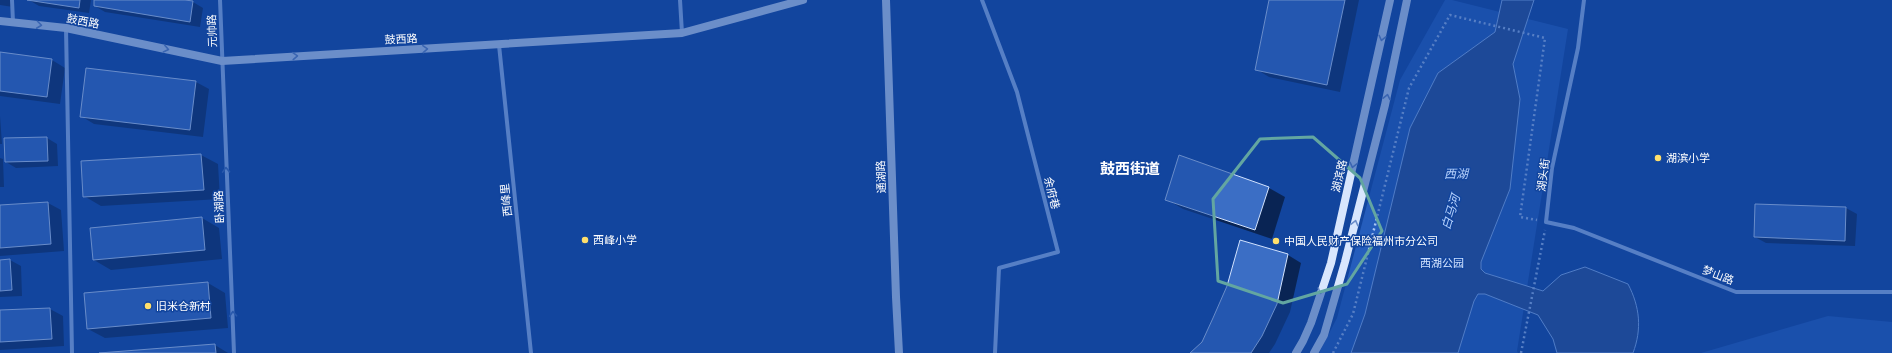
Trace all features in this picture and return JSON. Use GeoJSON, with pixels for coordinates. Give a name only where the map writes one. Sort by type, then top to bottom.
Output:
{"type":"FeatureCollection","features":[{"type":"Feature","properties":{"kind":"street"},"geometry":{"type":"LineString","coordinates":[[12,0],[13,22]]}},
{"type":"Feature","properties":{"kind":"street","name":"元帅路"},"geometry":{"type":"LineString","coordinates":[[220,0],[222,61]]}},
{"type":"Feature","properties":{"kind":"street"},"geometry":{"type":"LineString","coordinates":[[680,0],[682,33]]}},
{"type":"Feature","properties":{"kind":"street","name":"鼓西路"},"geometry":{"type":"LineString","coordinates":[[0,21],[66,28],[222,61],[682,33],[803,0]]}},
{"type":"Feature","properties":{"kind":"street","name":"通湖路"},"geometry":{"type":"LineString","coordinates":[[886,0],[899,353]]}},
{"type":"Feature","properties":{"kind":"street","name":"余府巷"},"geometry":{"type":"LineString","coordinates":[[982,0],[1017,92],[1058,252],[999,268],[995,353]]}},
{"type":"Feature","properties":{"kind":"street","name":"湖滨路"},"geometry":{"type":"LineString","coordinates":[[1296,353],[1311,323],[1330,264],[1390,0]]}},
{"type":"Feature","properties":{"kind":"street"},"geometry":{"type":"LineString","coordinates":[[1314,353],[1324,335],[1345,262],[1385,105],[1407,0]]}},
{"type":"Feature","properties":{"kind":"street","name":"湖头街"},"geometry":{"type":"LineString","coordinates":[[1546,222],[1552,168],[1578,48],[1584,0]]}},
{"type":"Feature","properties":{"kind":"street"},"geometry":{"type":"LineString","coordinates":[[66,28],[72,353]]}},
{"type":"Feature","properties":{"kind":"street","name":"西峰里"},"geometry":{"type":"LineString","coordinates":[[499,45],[531,353]]}},
{"type":"Feature","properties":{"kind":"street","name":"卧湖路"},"geometry":{"type":"LineString","coordinates":[[222,61],[234,353]]}},
{"type":"Feature","properties":{"kind":"street","name":"梦山路"},"geometry":{"type":"LineString","coordinates":[[1546,222],[1574,228],[1736,292],[1892,292]]}},
{"type":"Feature","properties":{"kind":"path"},"geometry":{"type":"LineString","coordinates":[[1334,353],[1353,314],[1409,88],[1450,15],[1546,38],[1520,217],[1546,222],[1536,284],[1521,353]]}},
{"type":"Feature","properties":{"kind":"highlighted area"},"geometry":{"type":"Polygon","coordinates":[[[1313,137],[1360,178],[1382,231],[1347,284],[1283,303],[1218,281],[1213,199],[1260,139],[1313,137]]]}},
{"type":"Feature","properties":{"kind":"green space","name":"西湖公园"},"geometry":{"type":"Polygon","coordinates":[[[1445,0],[1452,0],[1568,29],[1517,351],[1518,353],[1319,353],[1337,318],[1400,80],[1445,0]]]}},
{"type":"Feature","properties":{"kind":"green space"},"geometry":{"type":"Polygon","coordinates":[[[1828,316],[1892,322],[1892,353],[1701,353],[1828,316]]]}},
{"type":"Feature","properties":{"kind":"water","name":"西湖"},"geometry":{"type":"Polygon","coordinates":[[[1502,0],[1534,0],[1513,64],[1520,99],[1510,189],[1481,262],[1481,269],[1485,273],[1543,291],[1561,275],[1585,267],[1628,284],[1635,301],[1639,327],[1633,353],[1557,353],[1553,339],[1538,315],[1485,294],[1478,294],[1474,301],[1458,353],[1351,353],[1365,314],[1410,128],[1438,73],[1495,32],[1502,0]]]}},
{"type":"Feature","properties":{"kind":"building"},"geometry":{"type":"Polygon","coordinates":[[[27,0],[80,0],[79,8],[27,0]]]}},
{"type":"Feature","properties":{"kind":"building"},"geometry":{"type":"Polygon","coordinates":[[[94,0],[193,1],[190,22],[94,6],[94,0]]]}},
{"type":"Feature","properties":{"kind":"building"},"geometry":{"type":"Polygon","coordinates":[[[1269,0],[1345,0],[1327,85],[1255,70],[1269,0]]]}},
{"type":"Feature","properties":{"kind":"building"},"geometry":{"type":"Polygon","coordinates":[[[0,52],[52,59],[47,97],[0,91],[0,52]]]}},
{"type":"Feature","properties":{"kind":"building"},"geometry":{"type":"Polygon","coordinates":[[[86,68],[196,81],[190,130],[80,117],[86,68]]]}},
{"type":"Feature","properties":{"kind":"building"},"geometry":{"type":"Polygon","coordinates":[[[47,137],[48,161],[5,162],[4,138],[47,137]]]}},
{"type":"Feature","properties":{"kind":"building"},"geometry":{"type":"Polygon","coordinates":[[[201,154],[204,190],[83,197],[81,161],[201,154]]]}},
{"type":"Feature","properties":{"kind":"building"},"geometry":{"type":"Polygon","coordinates":[[[1179,155],[1269,187],[1255,230],[1165,200],[1179,155]]]}},
{"type":"Feature","properties":{"kind":"building"},"geometry":{"type":"Polygon","coordinates":[[[48,202],[51,244],[0,248],[0,205],[48,202]]]}},
{"type":"Feature","properties":{"kind":"building"},"geometry":{"type":"Polygon","coordinates":[[[1755,204],[1846,207],[1845,241],[1754,237],[1755,204]]]}},
{"type":"Feature","properties":{"kind":"building"},"geometry":{"type":"Polygon","coordinates":[[[202,217],[205,250],[93,260],[90,228],[202,217]]]}},
{"type":"Feature","properties":{"kind":"building"},"geometry":{"type":"Polygon","coordinates":[[[1240,240],[1288,254],[1277,304],[1262,336],[1251,353],[1190,353],[1202,342],[1213,318],[1227,286],[1240,240]]]}},
{"type":"Feature","properties":{"kind":"building"},"geometry":{"type":"Polygon","coordinates":[[[10,259],[12,290],[0,291],[0,260],[10,259]]]}},
{"type":"Feature","properties":{"kind":"building","name":"旧米仓新村"},"geometry":{"type":"Polygon","coordinates":[[[208,282],[211,318],[87,329],[84,293],[208,282]]]}},
{"type":"Feature","properties":{"kind":"building"},"geometry":{"type":"Polygon","coordinates":[[[50,308],[52,339],[0,342],[0,310],[50,308]]]}},
{"type":"Feature","properties":{"kind":"building"},"geometry":{"type":"Polygon","coordinates":[[[215,344],[216,353],[99,353],[215,344]]]}},
{"type":"Feature","properties":{"kind":"place","name":"湖滨小学"},"geometry":{"type":"Point","coordinates":[1658,158]}},
{"type":"Feature","properties":{"kind":"place","name":"西峰小学"},"geometry":{"type":"Point","coordinates":[585,240]}},
{"type":"Feature","properties":{"kind":"place","name":"中国人民财产保险福州市分公司"},"geometry":{"type":"Point","coordinates":[1276,241]}},
{"type":"Feature","properties":{"kind":"place","name":"旧米仓新村"},"geometry":{"type":"Point","coordinates":[148,306]}},
{"type":"Feature","properties":{"kind":"district","name":"鼓西街道"},"geometry":{"type":"Point","coordinates":[1130,169]}},
{"type":"Feature","properties":{"kind":"water label","name":"白马河"},"geometry":{"type":"Point","coordinates":[1451,212]}}]}
